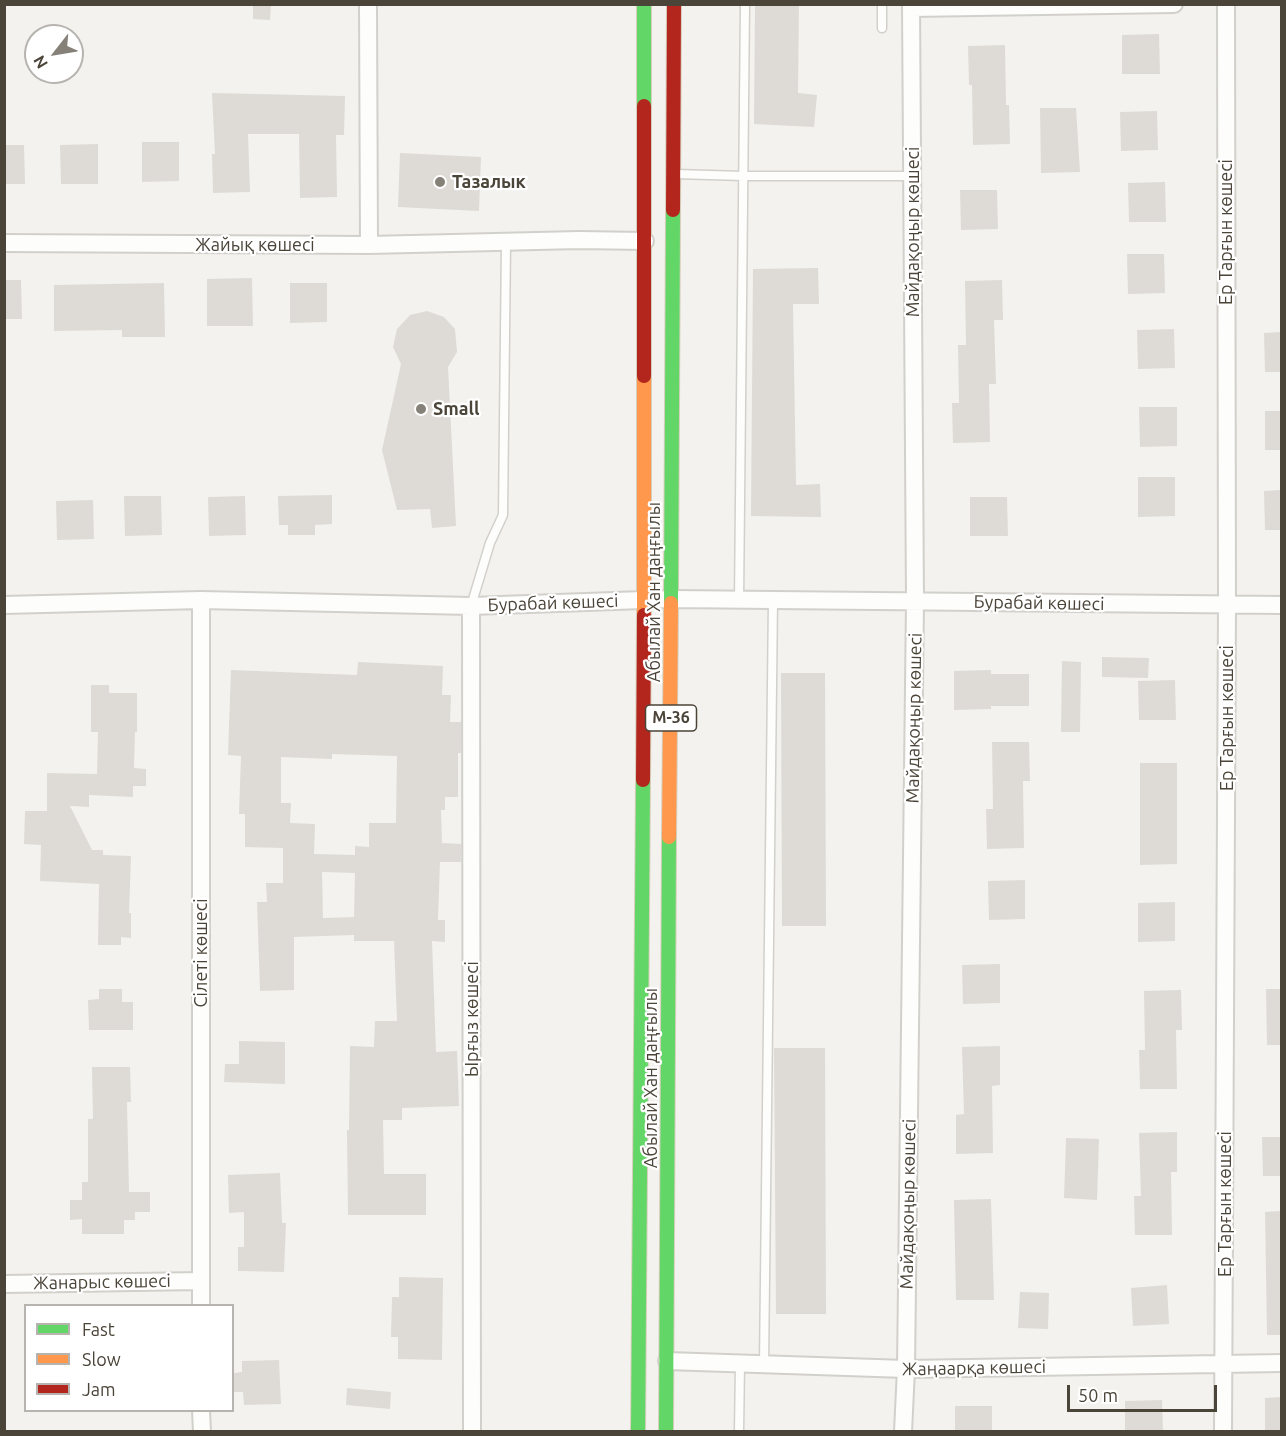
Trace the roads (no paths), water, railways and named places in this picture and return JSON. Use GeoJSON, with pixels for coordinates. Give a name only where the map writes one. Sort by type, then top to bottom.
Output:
{"type":"FeatureCollection","features":[{"type":"Feature","properties":{"kind":"main road","name":"Абылай Хан даңғылы"},"geometry":{"type":"LineString","coordinates":[[638,1431],[644,600],[644,4]]}},
{"type":"Feature","properties":{"kind":"main road","name":"Абылай Хан даңғылы"},"geometry":{"type":"LineString","coordinates":[[666,1431],[674,4]]}},
{"type":"Feature","properties":{"kind":"street"},"geometry":{"type":"LineString","coordinates":[[368,4],[369,245]]}},
{"type":"Feature","properties":{"kind":"street"},"geometry":{"type":"LineString","coordinates":[[911,6],[1174,4]]}},
{"type":"Feature","properties":{"kind":"street","name":"Ер Тарғын көшесі"},"geometry":{"type":"LineString","coordinates":[[1223,1431],[1227,604],[1226,4]]}},
{"type":"Feature","properties":{"kind":"street","name":"Майдақоңыр көшесі"},"geometry":{"type":"LineString","coordinates":[[903,1431],[906,1370],[915,602],[911,6]]}},
{"type":"Feature","properties":{"kind":"street","name":"Жайық көшесі"},"geometry":{"type":"LineString","coordinates":[[4,243],[369,245],[579,240],[645,242]]}},
{"type":"Feature","properties":{"kind":"street","name":"Бурабай көшесі"},"geometry":{"type":"LineString","coordinates":[[4,605],[201,600],[471,606],[672,599],[1281,605]]}},
{"type":"Feature","properties":{"kind":"street","name":"Сілеті көшесі"},"geometry":{"type":"LineString","coordinates":[[201,600],[201,1304]]}},
{"type":"Feature","properties":{"kind":"street","name":"Ырғыз көшесі"},"geometry":{"type":"LineString","coordinates":[[471,606],[472,1431]]}},
{"type":"Feature","properties":{"kind":"street","name":"Жанарыс көшесі"},"geometry":{"type":"LineString","coordinates":[[4,1284],[200,1281]]}},
{"type":"Feature","properties":{"kind":"street","name":"Жаңаарқа көшесі"},"geometry":{"type":"LineString","coordinates":[[667,1361],[906,1370],[1281,1363]]}},
{"type":"Feature","properties":{"kind":"street"},"geometry":{"type":"LineString","coordinates":[[201,1412],[202,1431]]}},
{"type":"Feature","properties":{"kind":"lane"},"geometry":{"type":"LineString","coordinates":[[739,600],[745,4]]}},
{"type":"Feature","properties":{"kind":"lane"},"geometry":{"type":"LineString","coordinates":[[882,4],[882,28]]}},
{"type":"Feature","properties":{"kind":"lane"},"geometry":{"type":"LineString","coordinates":[[673,173],[743,176],[912,176]]}},
{"type":"Feature","properties":{"kind":"lane"},"geometry":{"type":"LineString","coordinates":[[471,606],[490,543],[503,514],[506,242]]}},
{"type":"Feature","properties":{"kind":"lane"},"geometry":{"type":"LineString","coordinates":[[764,1364],[772,600]]}},
{"type":"Feature","properties":{"kind":"lane"},"geometry":{"type":"LineString","coordinates":[[739,1431],[741,1364]]}},
{"type":"Feature","properties":{"kind":"place","name":"Тазалык"},"geometry":{"type":"Point","coordinates":[440,182]}},
{"type":"Feature","properties":{"kind":"place","name":"Small"},"geometry":{"type":"Point","coordinates":[421,409]}}]}
